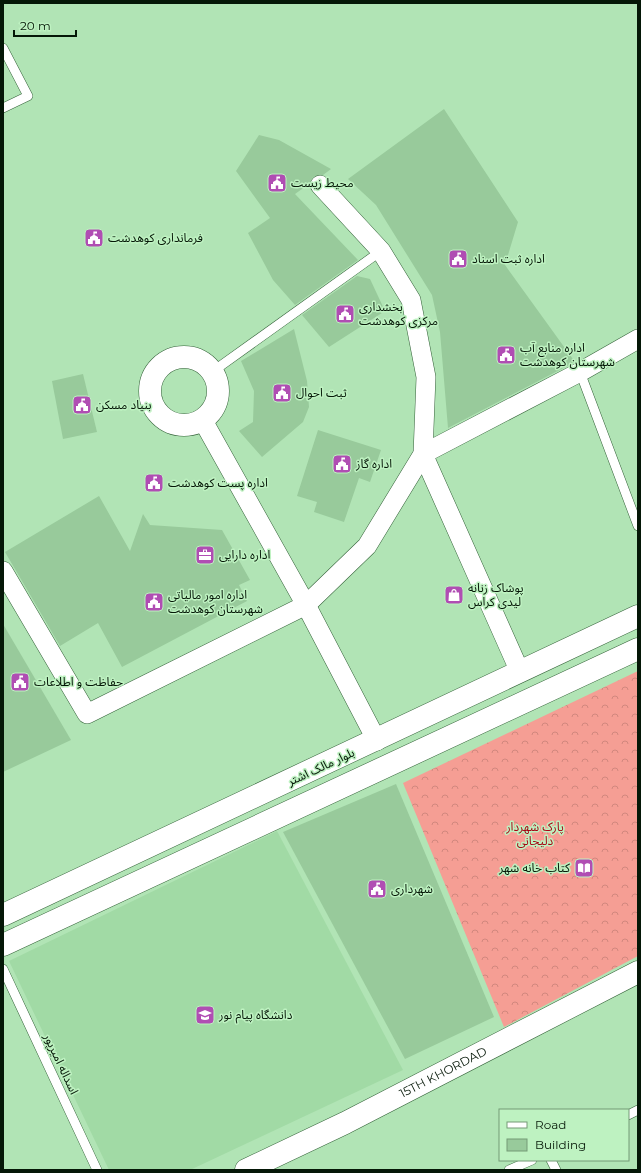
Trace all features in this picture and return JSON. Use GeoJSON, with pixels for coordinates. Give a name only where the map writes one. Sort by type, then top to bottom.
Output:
{"type":"FeatureCollection","features":[{"type":"Feature","properties":{"kind":"main road"},"geometry":{"type":"LineString","coordinates":[[185,357],[196,359],[205,364],[212,372],[218,393],[216,403],[210,412],[202,419],[193,423],[173,423],[164,418],[156,410],[151,401],[150,390],[152,380],[157,370],[165,363],[175,358],[185,357]]}},
{"type":"Feature","properties":{"kind":"main road","name":"بلوار مالک اشتر"},"geometry":{"type":"LineString","coordinates":[[3,915],[377,741],[638,616]]}},
{"type":"Feature","properties":{"kind":"main road"},"geometry":{"type":"LineString","coordinates":[[3,945],[638,649]]}},
{"type":"Feature","properties":{"kind":"main road","name":"15TH KHORDAD"},"geometry":{"type":"LineString","coordinates":[[246,1170],[352,1119],[638,972]]}},
{"type":"Feature","properties":{"kind":"street"},"geometry":{"type":"LineString","coordinates":[[320,185],[381,251],[412,300],[426,377],[423,454],[520,672]]}},
{"type":"Feature","properties":{"kind":"street"},"geometry":{"type":"LineString","coordinates":[[3,571],[88,714],[306,605],[367,546],[423,454],[580,372],[638,339]]}},
{"type":"Feature","properties":{"kind":"street"},"geometry":{"type":"LineString","coordinates":[[202,419],[306,605],[377,741]]}},
{"type":"Feature","properties":{"kind":"lane"},"geometry":{"type":"LineString","coordinates":[[3,48],[28,96],[3,108]]}},
{"type":"Feature","properties":{"kind":"lane"},"geometry":{"type":"LineString","coordinates":[[212,372],[381,251]]}},
{"type":"Feature","properties":{"kind":"lane"},"geometry":{"type":"LineString","coordinates":[[580,372],[638,526]]}},
{"type":"Feature","properties":{"kind":"lane","name":"اسداله امیرپور"},"geometry":{"type":"LineString","coordinates":[[3,969],[97,1170]]}},
{"type":"Feature","properties":{"kind":"lane"},"geometry":{"type":"LineString","coordinates":[[629,1114],[638,1110]]}},
{"type":"Feature","properties":{"kind":"lane"},"geometry":{"type":"LineString","coordinates":[[509,1170],[530,1161]]}},
{"type":"Feature","properties":{"kind":"lane"},"geometry":{"type":"LineString","coordinates":[[552,1161],[556,1170]]}},
{"type":"Feature","properties":{"kind":"shaded area","name":"دانشگاه پیام نور"},"geometry":{"type":"Polygon","coordinates":[[[277,831],[403,1070],[190,1170],[109,1170],[9,961],[277,831]]]}},
{"type":"Feature","properties":{"kind":"green space","name":"پارک شهردار دلیجانی"},"geometry":{"type":"Polygon","coordinates":[[[638,671],[638,956],[504,1027],[403,783],[638,671]]]}},
{"type":"Feature","properties":{"kind":"building","name":"اداره ثبت اسناد"},"geometry":{"type":"Polygon","coordinates":[[[444,109],[518,222],[505,265],[575,362],[448,428],[440,332],[432,295],[376,205],[348,179],[444,109]]]}},
{"type":"Feature","properties":{"kind":"building"},"geometry":{"type":"Polygon","coordinates":[[[259,135],[279,140],[331,169],[323,175],[313,177],[309,184],[295,194],[358,260],[295,305],[273,280],[248,233],[270,218],[236,171],[259,135]]]}},
{"type":"Feature","properties":{"kind":"building","name":"بخشداری مرکزی کوهدشت"},"geometry":{"type":"Polygon","coordinates":[[[357,276],[370,279],[385,311],[329,347],[302,315],[357,276]]]}},
{"type":"Feature","properties":{"kind":"building","name":"ثبت احوال"},"geometry":{"type":"Polygon","coordinates":[[[294,329],[307,381],[309,407],[303,422],[262,457],[239,431],[253,422],[254,391],[241,361],[294,329]]]}},
{"type":"Feature","properties":{"kind":"building"},"geometry":{"type":"Polygon","coordinates":[[[83,374],[97,432],[63,439],[52,381],[83,374]]]}},
{"type":"Feature","properties":{"kind":"building","name":"اداره گاز"},"geometry":{"type":"Polygon","coordinates":[[[318,430],[381,450],[370,482],[359,478],[344,522],[314,512],[317,502],[297,496],[318,430]]]}},
{"type":"Feature","properties":{"kind":"building"},"geometry":{"type":"Polygon","coordinates":[[[99,496],[130,551],[143,514],[150,525],[222,530],[250,580],[239,585],[247,601],[122,667],[98,623],[60,646],[5,552],[99,496]]]}},
{"type":"Feature","properties":{"kind":"building","name":"حفاظت و اطلاعات"},"geometry":{"type":"Polygon","coordinates":[[[3,624],[71,740],[3,772],[3,624]]]}},
{"type":"Feature","properties":{"kind":"building","name":"شهرداری"},"geometry":{"type":"Polygon","coordinates":[[[396,784],[494,1017],[405,1059],[283,832],[396,784]]]}},
{"type":"Feature","properties":{"kind":"place","name":"محیط زیست"},"geometry":{"type":"Point","coordinates":[277,183]}},
{"type":"Feature","properties":{"kind":"place","name":"فرمانداری کوهدشت"},"geometry":{"type":"Point","coordinates":[94,238]}},
{"type":"Feature","properties":{"kind":"place","name":"اداره ثبت اسناد"},"geometry":{"type":"Point","coordinates":[458,259]}},
{"type":"Feature","properties":{"kind":"place","name":"بخشداری مرکزی کوهدشت"},"geometry":{"type":"Point","coordinates":[345,314]}},
{"type":"Feature","properties":{"kind":"place","name":"اداره منابع آب شهرستان کوهدشت"},"geometry":{"type":"Point","coordinates":[506,355]}},
{"type":"Feature","properties":{"kind":"place","name":"ثبت احوال"},"geometry":{"type":"Point","coordinates":[282,393]}},
{"type":"Feature","properties":{"kind":"place","name":"بنیاد مسکن"},"geometry":{"type":"Point","coordinates":[82,405]}},
{"type":"Feature","properties":{"kind":"place","name":"اداره گاز"},"geometry":{"type":"Point","coordinates":[342,464]}},
{"type":"Feature","properties":{"kind":"place","name":"اداره پست کوهدشت"},"geometry":{"type":"Point","coordinates":[154,483]}},
{"type":"Feature","properties":{"kind":"place","name":"اداره دارایی"},"geometry":{"type":"Point","coordinates":[205,555]}},
{"type":"Feature","properties":{"kind":"place","name":"پوشاک زنانه لیدی کراس"},"geometry":{"type":"Point","coordinates":[454,595]}},
{"type":"Feature","properties":{"kind":"place","name":"اداره امور مالیاتی شهرستان کوهدشت"},"geometry":{"type":"Point","coordinates":[154,602]}},
{"type":"Feature","properties":{"kind":"place","name":"حفاظت و اطلاعات"},"geometry":{"type":"Point","coordinates":[20,682]}},
{"type":"Feature","properties":{"kind":"place","name":"کتاب خانه شهر"},"geometry":{"type":"Point","coordinates":[584,868]}},
{"type":"Feature","properties":{"kind":"place","name":"شهرداری"},"geometry":{"type":"Point","coordinates":[377,889]}},
{"type":"Feature","properties":{"kind":"place","name":"دانشگاه پیام نور"},"geometry":{"type":"Point","coordinates":[205,1015]}}]}
